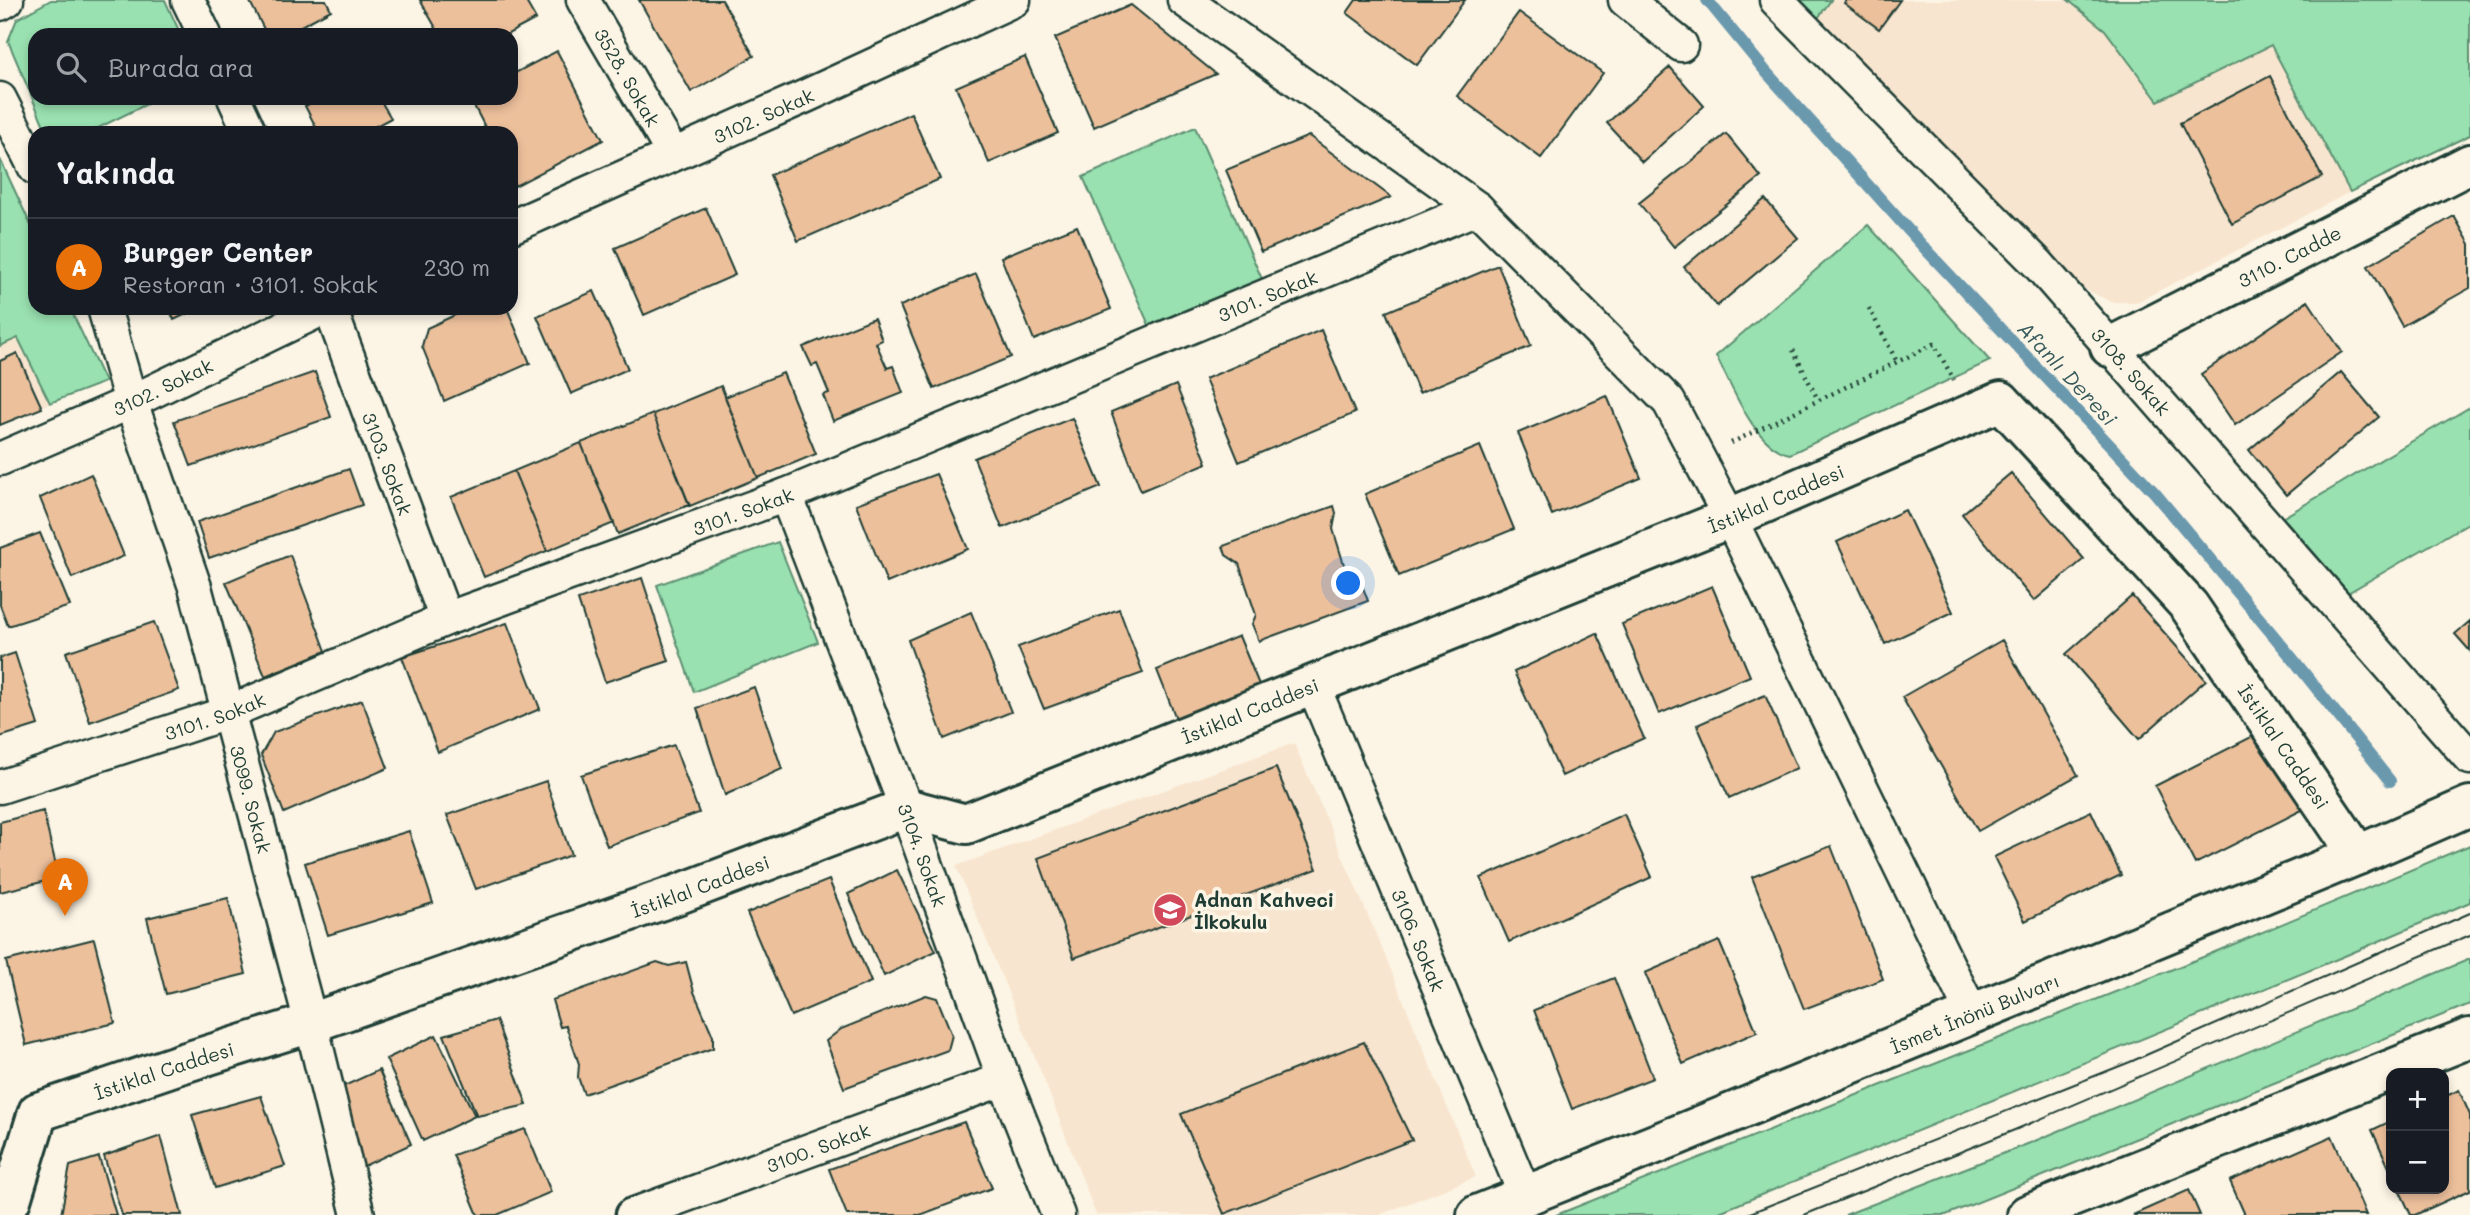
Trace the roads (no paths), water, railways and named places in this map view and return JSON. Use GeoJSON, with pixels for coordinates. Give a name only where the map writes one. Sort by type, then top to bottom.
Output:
{"type":"FeatureCollection","features":[{"type":"Feature","properties":{"kind":"street"},"geometry":{"type":"LineString","coordinates":[[0,4],[7,0]]}},
{"type":"Feature","properties":{"kind":"street"},"geometry":{"type":"LineString","coordinates":[[188,0],[202,28]]}},
{"type":"Feature","properties":{"kind":"street","name":"3528. Sokak"},"geometry":{"type":"LineString","coordinates":[[583,0],[673,154]]}},
{"type":"Feature","properties":{"kind":"street","name":"3102. Sokak"},"geometry":{"type":"LineString","coordinates":[[518,225],[1014,0]]}},
{"type":"Feature","properties":{"kind":"street"},"geometry":{"type":"LineString","coordinates":[[1184,0],[1477,208],[1669,402],[1730,518],[1972,1014]]}},
{"type":"Feature","properties":{"kind":"street"},"geometry":{"type":"LineString","coordinates":[[1625,0],[1681,45]]}},
{"type":"Feature","properties":{"kind":"street","name":"3108. Sokak"},"geometry":{"type":"LineString","coordinates":[[1776,0],[2038,264],[2470,758]]}},
{"type":"Feature","properties":{"kind":"street"},"geometry":{"type":"LineString","coordinates":[[0,99],[28,154]]}},
{"type":"Feature","properties":{"kind":"street"},"geometry":{"type":"LineString","coordinates":[[237,105],[247,126]]}},
{"type":"Feature","properties":{"kind":"street","name":"3110. Cadde"},"geometry":{"type":"LineString","coordinates":[[2110,347],[2470,164]]}},
{"type":"Feature","properties":{"kind":"street","name":"3101. Sokak"},"geometry":{"type":"LineString","coordinates":[[0,787],[227,713],[446,619],[786,495],[1477,208]]}},
{"type":"Feature","properties":{"kind":"street","name":"3099. Sokak"},"geometry":{"type":"LineString","coordinates":[[106,315],[131,402],[195,587],[311,1023],[358,1215]]}},
{"type":"Feature","properties":{"kind":"street","name":"3102. Sokak"},"geometry":{"type":"LineString","coordinates":[[0,458],[131,402],[310,315]]}},
{"type":"Feature","properties":{"kind":"street","name":"3103. Sokak"},"geometry":{"type":"LineString","coordinates":[[333,315],[446,619]]}},
{"type":"Feature","properties":{"kind":"street","name":"İstiklal Caddesi"},"geometry":{"type":"LineString","coordinates":[[9,1206],[38,1112],[311,1023],[679,894],[906,808],[965,824],[1730,518],[2001,401],[2189,606],[2358,855]]}},
{"type":"Feature","properties":{"kind":"street","name":"3104. Sokak"},"geometry":{"type":"LineString","coordinates":[[786,495],[906,808],[1004,1079],[1058,1215]]}},
{"type":"Feature","properties":{"kind":"street","name":"3106. Sokak"},"geometry":{"type":"LineString","coordinates":[[1313,685],[1525,1195]]}},
{"type":"Feature","properties":{"kind":"street","name":"İsmet İnönü Bulvarı"},"geometry":{"type":"LineString","coordinates":[[1477,1215],[1972,1014],[2470,806]]}},
{"type":"Feature","properties":{"kind":"street"},"geometry":{"type":"LineString","coordinates":[[2027,1215],[2467,1046]]}},
{"type":"Feature","properties":{"kind":"street","name":"3100. Sokak"},"geometry":{"type":"LineString","coordinates":[[632,1215],[1004,1079]]}},
{"type":"Feature","properties":{"kind":"street"},"geometry":{"type":"LineString","coordinates":[[0,1160],[9,1206]]}},
{"type":"Feature","properties":{"kind":"waterway","name":"Afanlı Deresi"},"geometry":{"type":"LineString","coordinates":[[1707,0],[1767,73],[1929,253],[2155,493],[2390,781]]}},
{"type":"Feature","properties":{"kind":"tram line"},"geometry":{"type":"LineString","coordinates":[[1745,1215],[2130,1062],[2470,913]]}},
{"type":"Feature","properties":{"kind":"tram line"},"geometry":{"type":"LineString","coordinates":[[1804,1215],[2017,1129],[2470,935]]}},
{"type":"Feature","properties":{"kind":"place","name":"Adnan Kahveci İlkokulu"},"geometry":{"type":"Point","coordinates":[1170,910]}},
{"type":"Feature","properties":{"kind":"place","name":"Burger Center"},"geometry":{"type":"Point","coordinates":[65,916]}}]}
